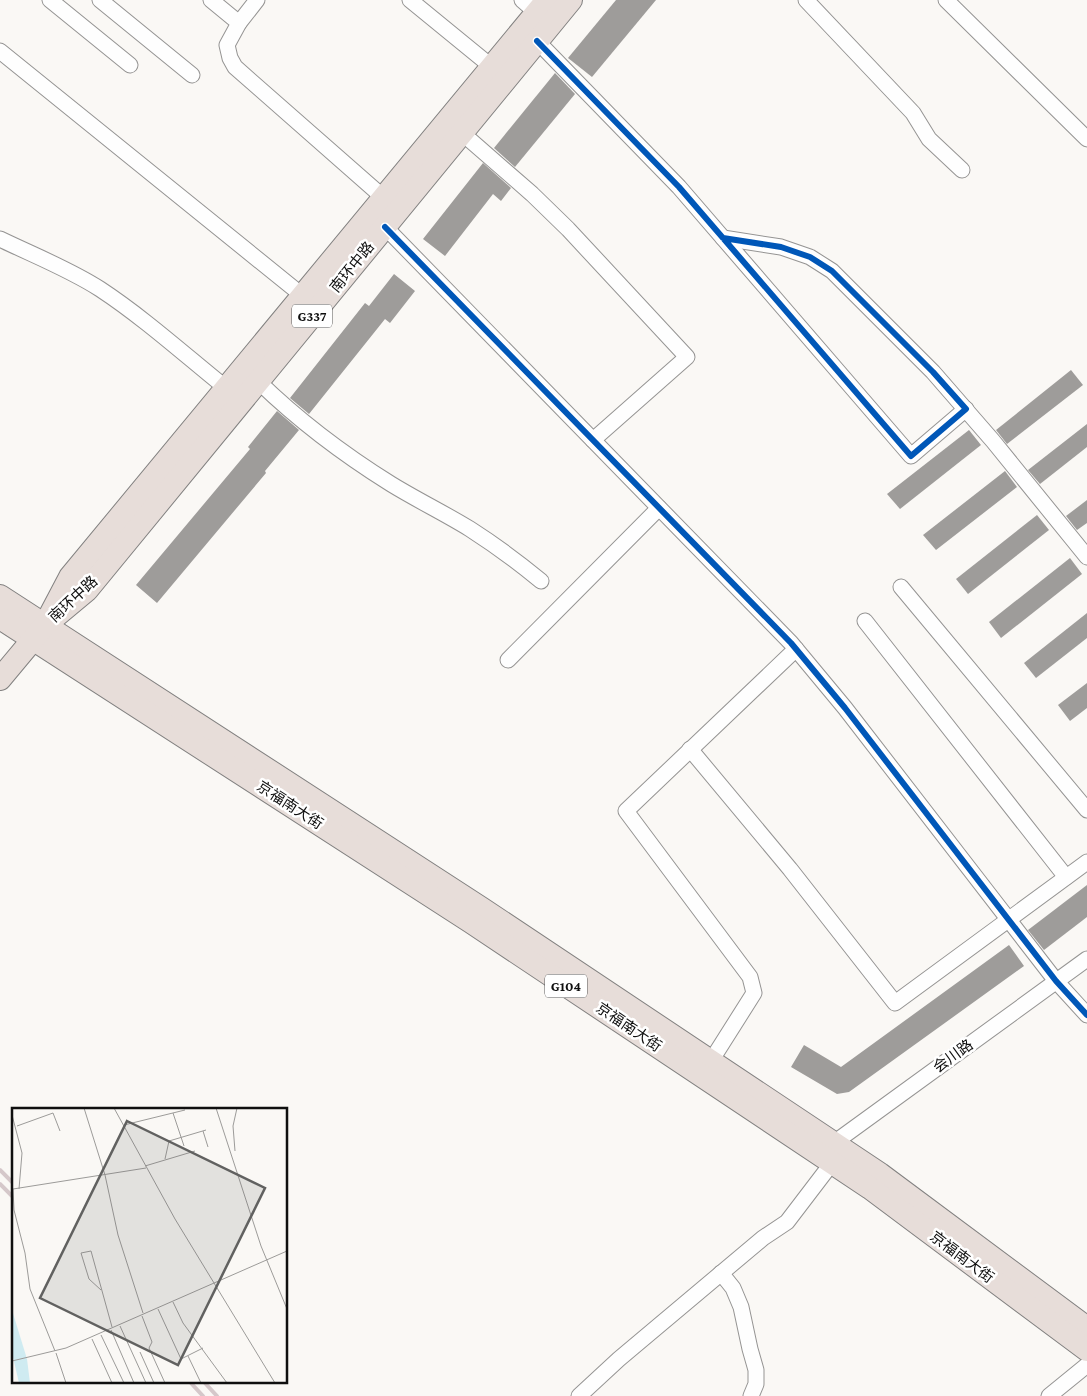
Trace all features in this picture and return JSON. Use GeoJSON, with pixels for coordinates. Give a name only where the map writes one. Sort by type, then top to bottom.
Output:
{"type":"FeatureCollection","features":[{"type":"Feature","properties":{"kind":"highway","name":"南环中路"},"geometry":{"type":"LineString","coordinates":[[39,632],[87,590],[571,0]]}},
{"type":"Feature","properties":{"kind":"highway","name":"南环中路"},"geometry":{"type":"LineString","coordinates":[[39,632],[70,577],[492,67],[535,4]]}},
{"type":"Feature","properties":{"kind":"highway","name":"G104"},"geometry":{"type":"LineString","coordinates":[[0,596],[39,632]]}},
{"type":"Feature","properties":{"kind":"highway","name":"G104"},"geometry":{"type":"LineString","coordinates":[[0,618],[39,632]]}},
{"type":"Feature","properties":{"kind":"highway","name":"G337"},"geometry":{"type":"LineString","coordinates":[[0,679],[39,632]]}},
{"type":"Feature","properties":{"kind":"highway","name":"京福南大街"},"geometry":{"type":"LineString","coordinates":[[39,632],[473,903],[711,1061],[870,1188],[1087,1350]]}},
{"type":"Feature","properties":{"kind":"highway","name":"京福南大街"},"geometry":{"type":"LineString","coordinates":[[39,632],[471,922],[828,1153],[880,1174],[1087,1328]]}},
{"type":"Feature","properties":{"kind":"street"},"geometry":{"type":"LineString","coordinates":[[50,0],[130,65]]}},
{"type":"Feature","properties":{"kind":"street"},"geometry":{"type":"LineString","coordinates":[[100,0],[192,75]]}},
{"type":"Feature","properties":{"kind":"street"},"geometry":{"type":"LineString","coordinates":[[211,0],[239,23]]}},
{"type":"Feature","properties":{"kind":"street"},"geometry":{"type":"LineString","coordinates":[[257,0],[239,23],[227,46],[235,67],[384,198]]}},
{"type":"Feature","properties":{"kind":"street"},"geometry":{"type":"LineString","coordinates":[[410,0],[492,67]]}},
{"type":"Feature","properties":{"kind":"street"},"geometry":{"type":"LineString","coordinates":[[806,0],[913,113],[929,140],[962,170]]}},
{"type":"Feature","properties":{"kind":"street"},"geometry":{"type":"LineString","coordinates":[[946,0],[1087,138]]}},
{"type":"Feature","properties":{"kind":"street"},"geometry":{"type":"LineString","coordinates":[[537,41],[679,188],[911,456],[966,409]]}},
{"type":"Feature","properties":{"kind":"street"},"geometry":{"type":"LineString","coordinates":[[0,50],[303,296]]}},
{"type":"Feature","properties":{"kind":"street"},"geometry":{"type":"LineString","coordinates":[[462,133],[532,194],[568,229],[687,357],[593,440]]}},
{"type":"Feature","properties":{"kind":"street"},"geometry":{"type":"LineString","coordinates":[[385,227],[796,649],[845,708],[1056,981],[1087,1014]]}},
{"type":"Feature","properties":{"kind":"street"},"geometry":{"type":"LineString","coordinates":[[722,238],[782,247],[810,256],[832,270],[933,372],[966,409],[1087,557]]}},
{"type":"Feature","properties":{"kind":"street"},"geometry":{"type":"LineString","coordinates":[[0,239],[62,268],[99,288],[133,312],[226,388]]}},
{"type":"Feature","properties":{"kind":"street"},"geometry":{"type":"LineString","coordinates":[[258,381],[286,408],[313,430],[390,484],[469,528],[504,551],[541,581]]}},
{"type":"Feature","properties":{"kind":"street"},"geometry":{"type":"LineString","coordinates":[[508,660],[659,508]]}},
{"type":"Feature","properties":{"kind":"street"},"geometry":{"type":"LineString","coordinates":[[901,587],[1087,810]]}},
{"type":"Feature","properties":{"kind":"street"},"geometry":{"type":"LineString","coordinates":[[865,622],[1066,878]]}},
{"type":"Feature","properties":{"kind":"street"},"geometry":{"type":"LineString","coordinates":[[711,1061],[754,994],[750,976],[626,811],[796,649]]}},
{"type":"Feature","properties":{"kind":"street"},"geometry":{"type":"LineString","coordinates":[[690,750],[790,869],[895,1003],[1087,862]]}},
{"type":"Feature","properties":{"kind":"street","name":"会川路"},"geometry":{"type":"LineString","coordinates":[[579,1396],[619,1359],[721,1273],[763,1238],[787,1222],[828,1153],[1087,959]]}},
{"type":"Feature","properties":{"kind":"street"},"geometry":{"type":"LineString","coordinates":[[721,1273],[733,1288],[741,1306],[756,1370],[756,1384],[750,1396]]}},
{"type":"Feature","properties":{"kind":"street"},"geometry":{"type":"LineString","coordinates":[[1049,1396],[1087,1365]]}},
{"type":"Feature","properties":{"kind":"building"},"geometry":{"type":"Polygon","coordinates":[[[616,0],[656,0],[592,77],[568,58],[616,0]]]}},
{"type":"Feature","properties":{"kind":"building"},"geometry":{"type":"Polygon","coordinates":[[[555,73],[575,94],[515,167],[494,148],[555,73]]]}},
{"type":"Feature","properties":{"kind":"building"},"geometry":{"type":"Polygon","coordinates":[[[483,163],[511,188],[501,201],[493,194],[445,256],[423,239],[483,163]]]}},
{"type":"Feature","properties":{"kind":"building"},"geometry":{"type":"Polygon","coordinates":[[[394,274],[415,291],[390,323],[385,319],[309,414],[290,398],[365,303],[369,306],[394,274]]]}},
{"type":"Feature","properties":{"kind":"building"},"geometry":{"type":"Polygon","coordinates":[[[1071,370],[1083,385],[1007,444],[996,430],[1071,370]]]}},
{"type":"Feature","properties":{"kind":"building"},"geometry":{"type":"Polygon","coordinates":[[[277,411],[299,430],[265,471],[266,473],[157,603],[136,585],[250,449],[248,447],[277,411]]]}},
{"type":"Feature","properties":{"kind":"building"},"geometry":{"type":"Polygon","coordinates":[[[1087,424],[1087,447],[1040,484],[1028,470],[1087,424]]]}},
{"type":"Feature","properties":{"kind":"building"},"geometry":{"type":"Polygon","coordinates":[[[969,430],[981,445],[900,509],[887,494],[969,430]]]}},
{"type":"Feature","properties":{"kind":"building"},"geometry":{"type":"Polygon","coordinates":[[[1005,471],[1017,487],[936,550],[923,535],[1005,471]]]}},
{"type":"Feature","properties":{"kind":"building"},"geometry":{"type":"Polygon","coordinates":[[[1087,500],[1087,523],[1077,530],[1066,516],[1087,500]]]}},
{"type":"Feature","properties":{"kind":"building"},"geometry":{"type":"Polygon","coordinates":[[[1037,515],[1049,530],[968,594],[956,579],[1037,515]]]}},
{"type":"Feature","properties":{"kind":"building"},"geometry":{"type":"Polygon","coordinates":[[[1070,558],[1082,574],[1001,638],[989,622],[1070,558]]]}},
{"type":"Feature","properties":{"kind":"building"},"geometry":{"type":"Polygon","coordinates":[[[1087,613],[1087,638],[1036,678],[1024,663],[1087,613]]]}},
{"type":"Feature","properties":{"kind":"building"},"geometry":{"type":"Polygon","coordinates":[[[1087,683],[1087,708],[1070,721],[1058,705],[1087,683]]]}},
{"type":"Feature","properties":{"kind":"building"},"geometry":{"type":"Polygon","coordinates":[[[1087,885],[1087,917],[1044,950],[1028,930],[1087,885]]]}},
{"type":"Feature","properties":{"kind":"building"},"geometry":{"type":"Polygon","coordinates":[[[1009,945],[1024,966],[849,1092],[837,1094],[791,1067],[804,1045],[841,1067],[1009,945]]]}},
{"type":"Feature","properties":{"kind":"railway"},"geometry":{"type":"LineString","coordinates":[[0,1170],[12,1182]]}},
{"type":"Feature","properties":{"kind":"railway"},"geometry":{"type":"LineString","coordinates":[[0,1184],[12,1196]]}},
{"type":"Feature","properties":{"kind":"railway"},"geometry":{"type":"LineString","coordinates":[[192,1384],[203,1396]]}},
{"type":"Feature","properties":{"kind":"railway"},"geometry":{"type":"LineString","coordinates":[[206,1384],[217,1396]]}},
{"type":"Feature","properties":{"kind":"cycle path"},"geometry":{"type":"LineString","coordinates":[[537,41],[679,187],[911,456],[966,409],[933,372],[832,271],[810,257],[781,247],[723,238]]}},
{"type":"Feature","properties":{"kind":"cycle path"},"geometry":{"type":"LineString","coordinates":[[385,227],[791,643],[845,708],[1056,981],[1087,1015]]}}]}
